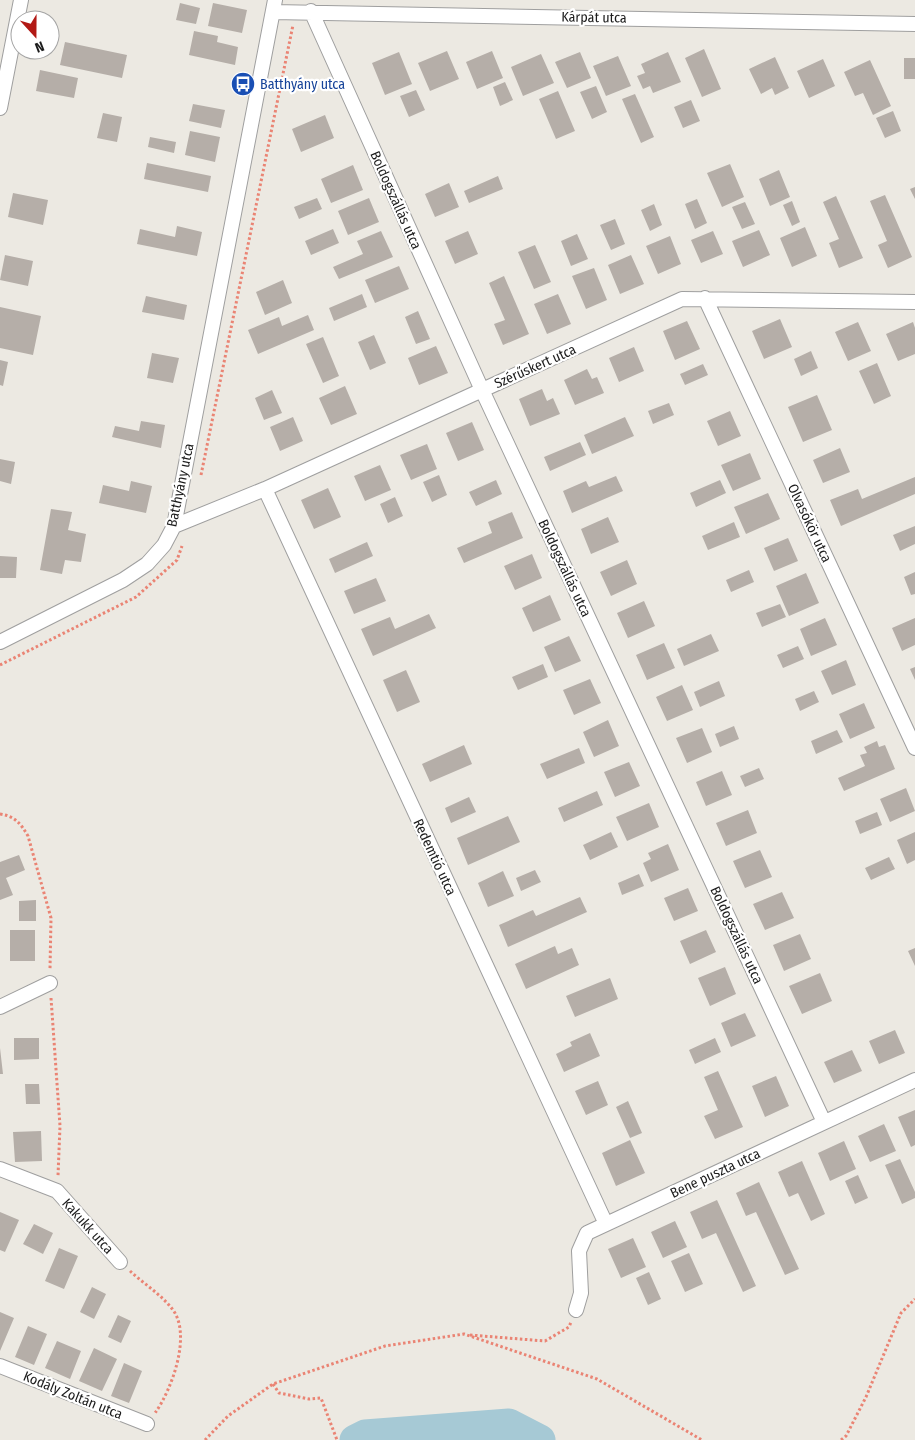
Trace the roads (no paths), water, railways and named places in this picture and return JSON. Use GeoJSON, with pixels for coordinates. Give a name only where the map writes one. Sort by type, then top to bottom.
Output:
{"type":"FeatureCollection","features":[{"type":"Feature","properties":{"kind":"street"},"geometry":{"type":"LineString","coordinates":[[0,108],[21,0]]}},
{"type":"Feature","properties":{"kind":"street","name":"Kárpát utca"},"geometry":{"type":"LineString","coordinates":[[274,6],[312,11],[915,24]]}},
{"type":"Feature","properties":{"kind":"street","name":"Batthyány utca"},"geometry":{"type":"LineString","coordinates":[[0,642],[123,580],[147,564],[164,545],[174,526],[274,6]]}},
{"type":"Feature","properties":{"kind":"street","name":"Boldogszállás utca"},"geometry":{"type":"LineString","coordinates":[[312,11],[482,390],[824,1122]]}},
{"type":"Feature","properties":{"kind":"street","name":"Szérűskert utca"},"geometry":{"type":"LineString","coordinates":[[174,526],[265,489],[682,300],[705,298],[915,302]]}},
{"type":"Feature","properties":{"kind":"street","name":"Olvasókör utca"},"geometry":{"type":"LineString","coordinates":[[705,298],[915,748]]}},
{"type":"Feature","properties":{"kind":"street","name":"Redemtió utca"},"geometry":{"type":"LineString","coordinates":[[265,489],[606,1224]]}},
{"type":"Feature","properties":{"kind":"street"},"geometry":{"type":"LineString","coordinates":[[0,1007],[50,983]]}},
{"type":"Feature","properties":{"kind":"street","name":"Bene puszta utca"},"geometry":{"type":"LineString","coordinates":[[576,1310],[581,1293],[579,1251],[587,1233],[915,1080]]}},
{"type":"Feature","properties":{"kind":"street","name":"Kakukk utca"},"geometry":{"type":"LineString","coordinates":[[0,1169],[57,1192],[120,1262]]}},
{"type":"Feature","properties":{"kind":"street","name":"Kodály Zoltán utca"},"geometry":{"type":"LineString","coordinates":[[0,1366],[147,1424]]}},
{"type":"Feature","properties":{"kind":"waterway"},"geometry":{"type":"LineString","coordinates":[[355,1440],[365,1435],[509,1424],[540,1440]]}},
{"type":"Feature","properties":{"kind":"place","name":"Batthyány utca"},"geometry":{"type":"Point","coordinates":[243,84]}}]}
